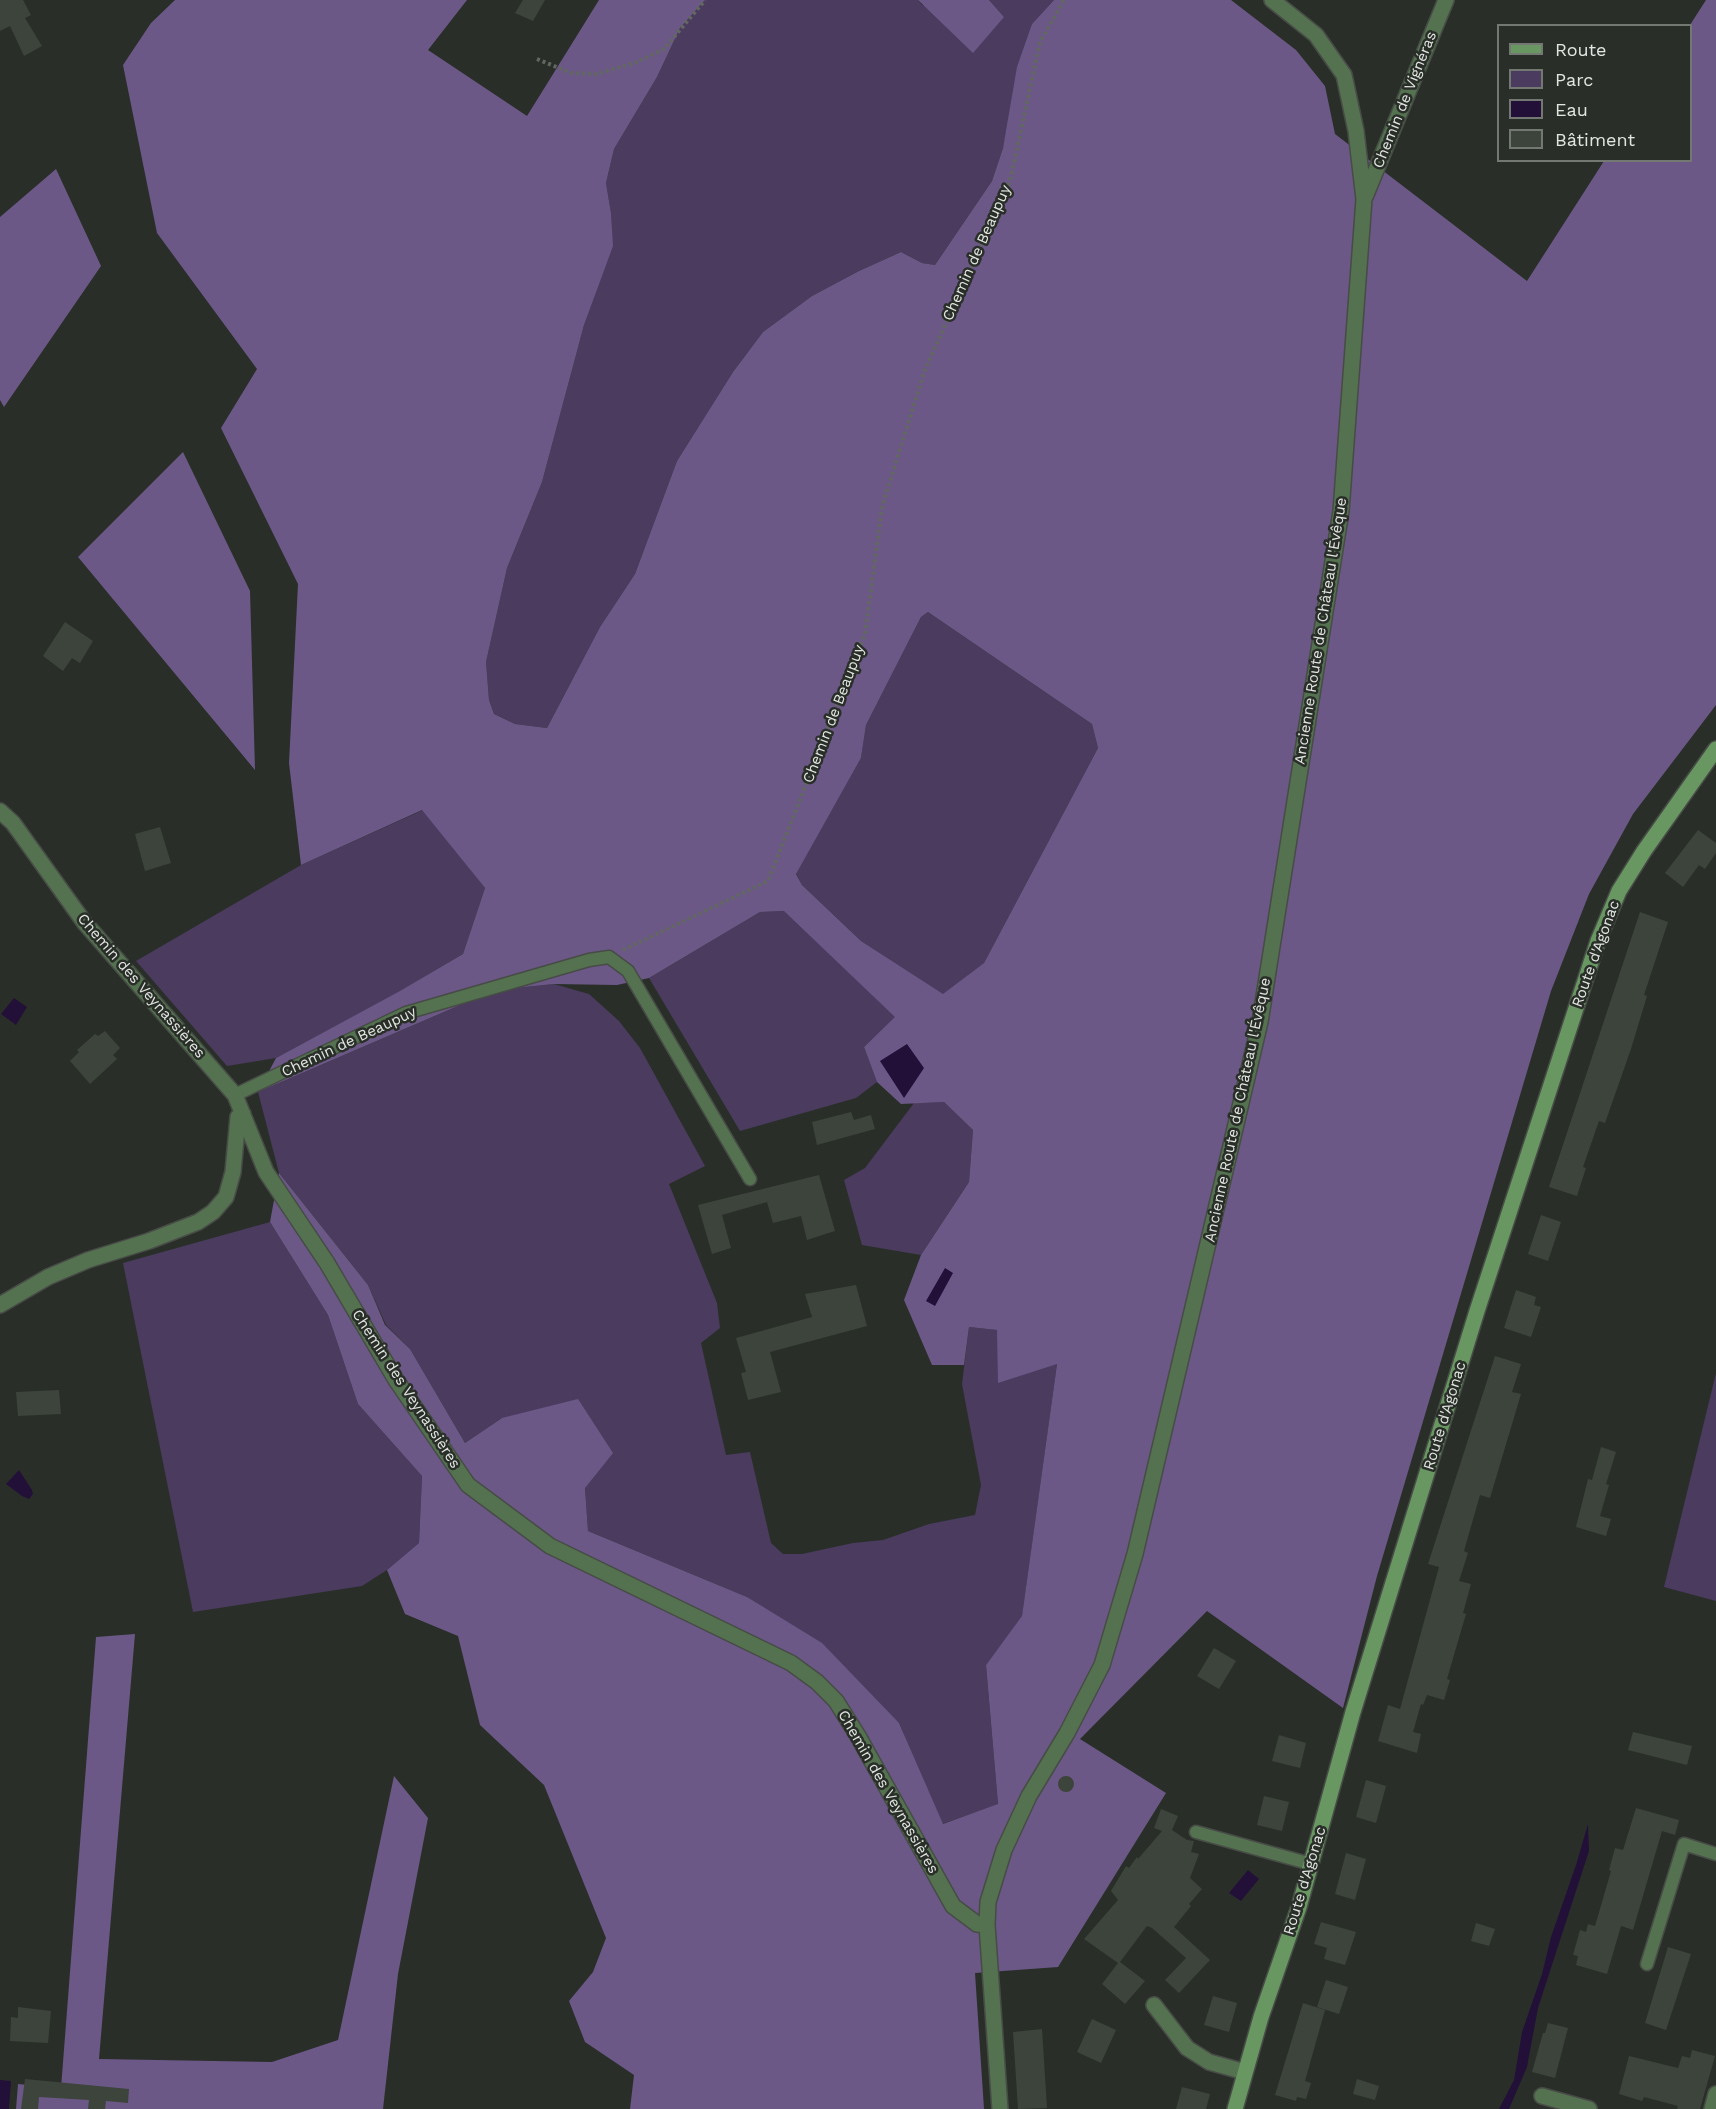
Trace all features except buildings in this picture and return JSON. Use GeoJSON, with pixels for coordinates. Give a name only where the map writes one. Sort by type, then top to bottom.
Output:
{"type":"FeatureCollection","features":[{"type":"Feature","properties":{"kind":"main road","name":"Route d'Agonac"},"geometry":{"type":"LineString","coordinates":[[1235,2109],[1311,1864],[1353,1712],[1477,1311],[1598,940],[1619,891],[1644,850],[1716,749]]}},
{"type":"Feature","properties":{"kind":"street","name":"Ancienne Route de Château l'Évêque"},"geometry":{"type":"LineString","coordinates":[[1000,2109],[987,1924],[988,1902],[1004,1850],[1029,1796],[1067,1733],[1102,1665],[1135,1554],[1260,1022],[1341,512],[1364,199],[1356,132],[1344,75],[1316,35],[1272,0]]}},
{"type":"Feature","properties":{"kind":"street","name":"Chemin de Vignéras"},"geometry":{"type":"LineString","coordinates":[[1364,199],[1446,0]]}},
{"type":"Feature","properties":{"kind":"street","name":"Chemin des Veynassières"},"geometry":{"type":"LineString","coordinates":[[0,812],[13,823],[84,922],[235,1095],[266,1172],[327,1263],[396,1380],[468,1485],[550,1546],[791,1663],[817,1682],[836,1701],[858,1736],[953,1906],[977,1924],[987,1924]]}},
{"type":"Feature","properties":{"kind":"street"},"geometry":{"type":"LineString","coordinates":[[0,1305],[48,1277],[88,1260],[149,1241],[198,1222],[213,1212],[226,1197],[234,1172],[238,1117],[243,1114]]}},
{"type":"Feature","properties":{"kind":"street"},"geometry":{"type":"LineString","coordinates":[[1154,2005],[1187,2048],[1209,2062],[1245,2072]]}},
{"type":"Feature","properties":{"kind":"street"},"geometry":{"type":"LineString","coordinates":[[1712,2109],[1716,2094]]}},
{"type":"Feature","properties":{"kind":"street"},"geometry":{"type":"LineString","coordinates":[[1542,2096],[1589,2109]]}},
{"type":"Feature","properties":{"kind":"lane","name":"Chemin de Beaupuy"},"geometry":{"type":"LineString","coordinates":[[235,1095],[406,1012],[589,960],[609,957]]}},
{"type":"Feature","properties":{"kind":"lane"},"geometry":{"type":"LineString","coordinates":[[609,957],[628,971],[750,1179]]}},
{"type":"Feature","properties":{"kind":"lane"},"geometry":{"type":"LineString","coordinates":[[1196,1832],[1311,1864]]}},
{"type":"Feature","properties":{"kind":"lane"},"geometry":{"type":"LineString","coordinates":[[1647,1964],[1684,1844],[1716,1854]]}},
{"type":"Feature","properties":{"kind":"path"},"geometry":{"type":"LineString","coordinates":[[537,59],[571,73],[597,74],[637,62],[664,49],[705,0]]}},
{"type":"Feature","properties":{"kind":"path","name":"Chemin de Beaupuy"},"geometry":{"type":"LineString","coordinates":[[609,957],[768,881],[865,634],[882,507],[924,372],[1010,181],[1040,42],[1064,0]]}},
{"type":"Feature","properties":{"kind":"green space"},"geometry":{"type":"Polygon","coordinates":[[[705,0],[918,0],[922,5],[1004,17],[989,0],[1054,0],[1032,24],[1003,148],[992,181],[935,265],[922,263],[901,252],[812,296],[763,332],[733,372],[677,461],[635,574],[600,627],[547,728],[515,724],[494,714],[489,700],[486,662],[507,568],[542,482],[584,325],[612,246],[611,213],[606,183],[614,149],[657,77],[680,28],[705,0]]]}},
{"type":"Feature","properties":{"kind":"green space"},"geometry":{"type":"Polygon","coordinates":[[[928,612],[1092,724],[1098,748],[984,963],[943,995],[861,941],[802,885],[796,873],[861,758],[866,725],[921,617],[928,612]]]}},
{"type":"Feature","properties":{"kind":"green space"},"geometry":{"type":"Polygon","coordinates":[[[423,810],[485,888],[463,954],[401,991],[276,1058],[227,1066],[136,961],[301,865],[423,810]]]}},
{"type":"Feature","properties":{"kind":"green space"},"geometry":{"type":"Polygon","coordinates":[[[785,911],[896,1017],[864,1047],[877,1082],[856,1098],[740,1131],[649,978],[760,912],[785,911]]]}},
{"type":"Feature","properties":{"kind":"green space"},"geometry":{"type":"Polygon","coordinates":[[[554,984],[589,994],[619,1021],[640,1048],[705,1166],[669,1184],[717,1303],[720,1328],[701,1343],[726,1455],[750,1452],[771,1543],[783,1554],[802,1554],[853,1543],[883,1540],[929,1524],[975,1515],[981,1485],[962,1384],[969,1327],[997,1330],[1057,1364],[1022,1617],[986,1665],[998,1805],[942,1824],[899,1723],[747,1597],[588,1531],[585,1488],[502,1418],[465,1443],[410,1349],[386,1325],[368,1285],[279,1173],[258,1092],[495,990],[554,984]]]}},
{"type":"Feature","properties":{"kind":"green space"},"geometry":{"type":"Polygon","coordinates":[[[944,1102],[973,1130],[969,1182],[921,1255],[862,1245],[844,1180],[865,1168],[914,1103],[944,1102]]]}},
{"type":"Feature","properties":{"kind":"green space"},"geometry":{"type":"Polygon","coordinates":[[[270,1222],[328,1315],[358,1404],[422,1476],[419,1543],[387,1570],[362,1586],[193,1612],[123,1263],[270,1222]]]}},
{"type":"Feature","properties":{"kind":"green space"},"geometry":{"type":"Polygon","coordinates":[[[1716,1373],[1716,1601],[1664,1587],[1716,1373]]]}},
{"type":"Feature","properties":{"kind":"shaded area"},"geometry":{"type":"Polygon","coordinates":[[[175,0],[467,0],[428,50],[527,116],[599,0],[705,0],[680,28],[657,77],[614,149],[606,183],[613,246],[584,325],[542,482],[507,568],[486,662],[489,700],[494,714],[515,724],[547,728],[600,627],[635,574],[677,461],[733,372],[763,332],[812,296],[901,252],[922,263],[935,265],[992,181],[1003,148],[1017,67],[1032,24],[1054,0],[1231,0],[1296,50],[1325,86],[1335,134],[1527,281],[1603,162],[1692,162],[1691,24],[1706,0],[1716,0],[1716,705],[1633,814],[1589,894],[1551,991],[1377,1576],[1343,1708],[1207,1611],[1080,1739],[1166,1793],[1058,1967],[975,1973],[984,2109],[630,2109],[634,2075],[585,2042],[569,2001],[593,1972],[606,1938],[544,1785],[480,1725],[458,1636],[405,1614],[387,1570],[419,1543],[422,1476],[358,1404],[328,1315],[270,1222],[279,1173],[368,1285],[385,1325],[410,1349],[465,1443],[502,1418],[578,1399],[613,1453],[585,1488],[588,1531],[747,1597],[822,1643],[899,1723],[943,1824],[998,1804],[986,1665],[1022,1616],[1057,1364],[998,1383],[997,1330],[969,1327],[964,1365],[932,1365],[904,1300],[921,1255],[969,1182],[973,1130],[944,1102],[901,1104],[877,1082],[864,1047],[895,1017],[784,911],[760,912],[649,978],[617,985],[554,984],[495,990],[258,1092],[276,1058],[463,954],[485,888],[422,810],[301,865],[289,763],[298,584],[221,428],[257,369],[157,233],[123,65],[151,23],[175,0]],[[928,612],[921,617],[866,725],[861,758],[796,874],[802,885],[861,941],[943,994],[984,963],[1098,748],[1092,724],[928,612]]]}},
{"type":"Feature","properties":{"kind":"shaded area"},"geometry":{"type":"Polygon","coordinates":[[[918,0],[989,0],[1004,17],[973,53],[918,0]]]}},
{"type":"Feature","properties":{"kind":"shaded area"},"geometry":{"type":"Polygon","coordinates":[[[56,169],[101,266],[4,407],[0,400],[0,217],[56,169]]]}},
{"type":"Feature","properties":{"kind":"shaded area"},"geometry":{"type":"Polygon","coordinates":[[[183,452],[250,591],[255,770],[78,557],[183,452]]]}},
{"type":"Feature","properties":{"kind":"shaded area"},"geometry":{"type":"Polygon","coordinates":[[[135,1634],[99,2059],[272,2062],[338,2040],[394,1776],[428,1818],[398,1974],[383,2109],[16,2109],[18,2084],[61,2088],[96,1637],[135,1634]]]}},
{"type":"Feature","properties":{"kind":"water"},"geometry":{"type":"Polygon","coordinates":[[[14,998],[27,1007],[16,1025],[1,1014],[14,998]]]}},
{"type":"Feature","properties":{"kind":"water"},"geometry":{"type":"Polygon","coordinates":[[[907,1044],[924,1068],[904,1098],[880,1061],[907,1044]]]}},
{"type":"Feature","properties":{"kind":"water"},"geometry":{"type":"Polygon","coordinates":[[[945,1268],[953,1273],[935,1306],[926,1301],[945,1268]]]}},
{"type":"Feature","properties":{"kind":"water"},"geometry":{"type":"Polygon","coordinates":[[[19,1470],[32,1490],[33,1494],[29,1499],[6,1484],[19,1470]]]}},
{"type":"Feature","properties":{"kind":"water"},"geometry":{"type":"Polygon","coordinates":[[[1588,1824],[1589,1851],[1538,2008],[1527,2067],[1509,2109],[1499,2109],[1514,2080],[1522,2032],[1588,1824]]]}},
{"type":"Feature","properties":{"kind":"water"},"geometry":{"type":"Polygon","coordinates":[[[1248,1870],[1259,1879],[1241,1901],[1229,1893],[1248,1870]]]}},
{"type":"Feature","properties":{"kind":"water"},"geometry":{"type":"Polygon","coordinates":[[[0,2080],[11,2081],[9,2109],[0,2109],[0,2080]]]}}]}
